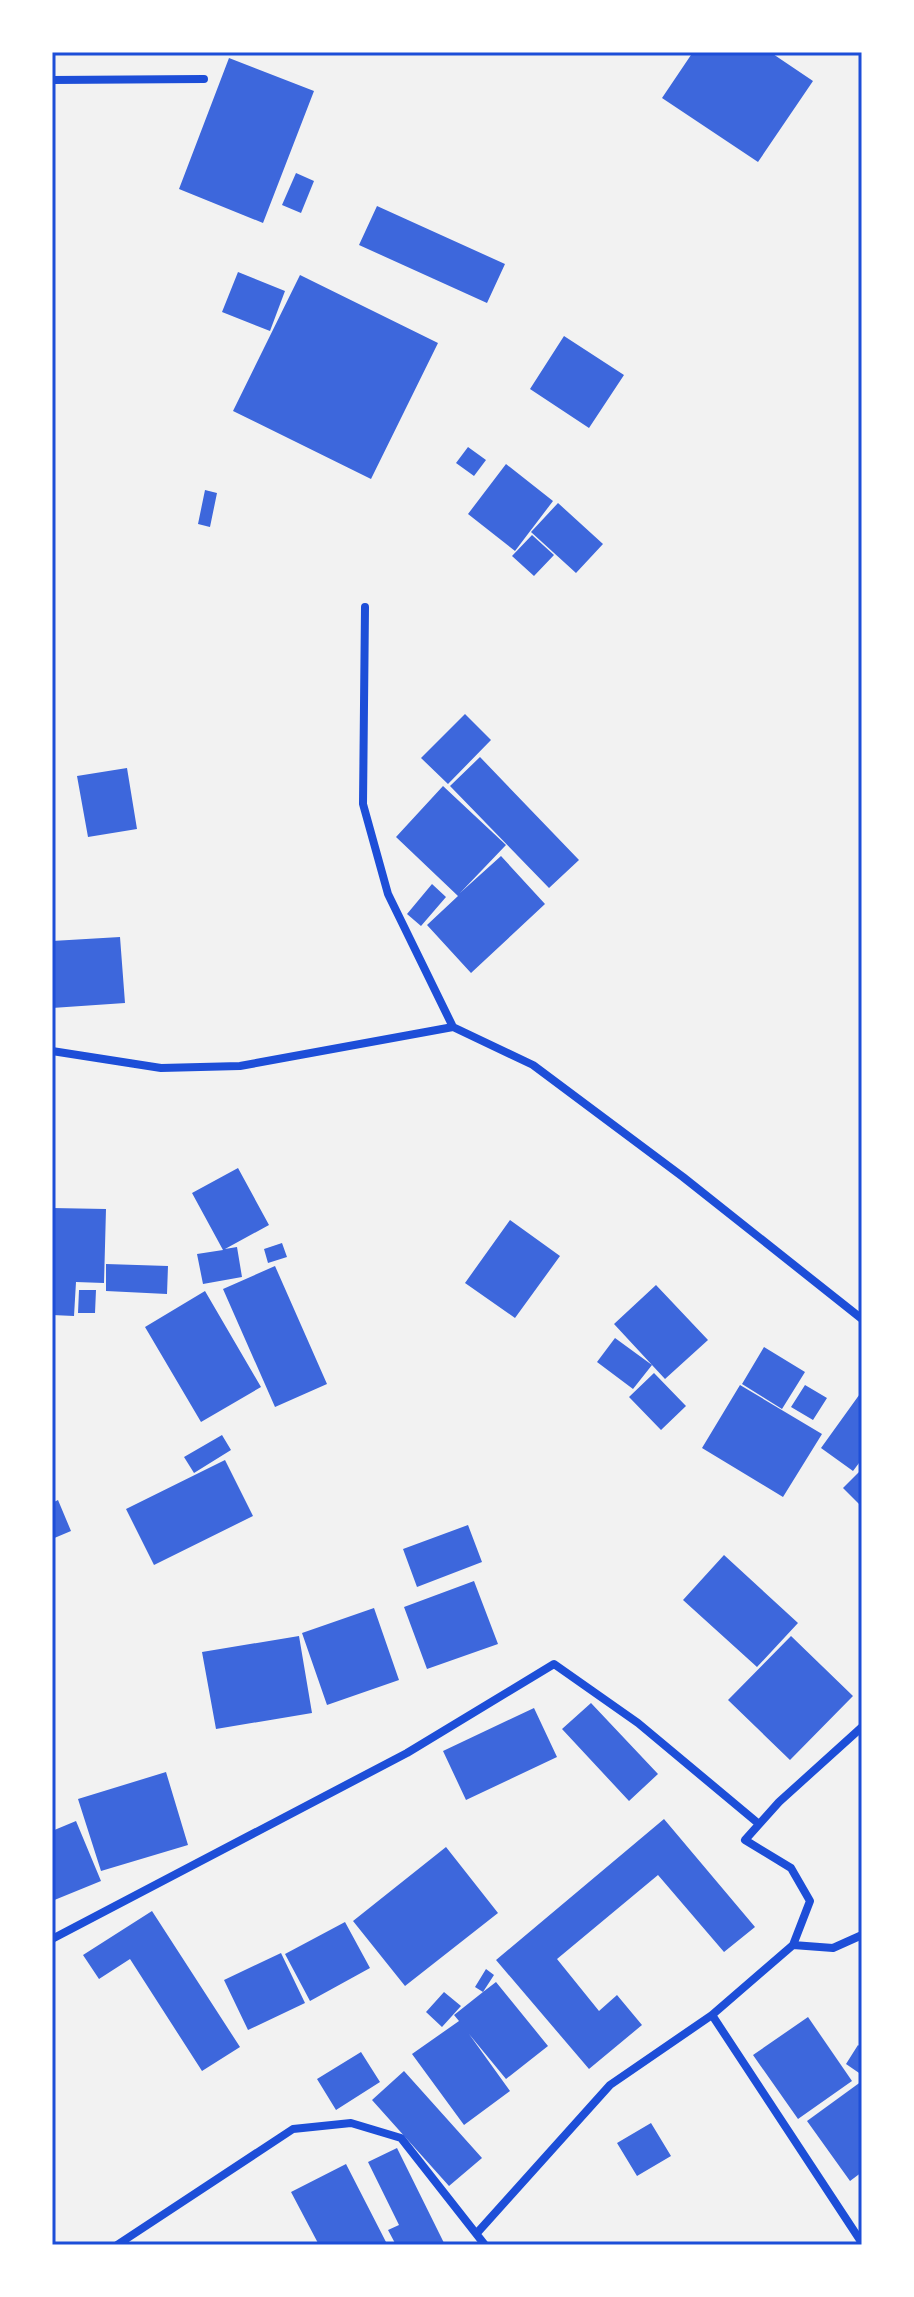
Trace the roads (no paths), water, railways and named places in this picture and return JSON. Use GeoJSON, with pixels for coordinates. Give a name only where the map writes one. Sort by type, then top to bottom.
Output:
{"type":"FeatureCollection","features":[{"type":"Feature","properties":{"kind":"street"},"geometry":{"type":"LineString","coordinates":[[52,80],[204,79]]}},
{"type":"Feature","properties":{"kind":"street"},"geometry":{"type":"LineString","coordinates":[[365,607],[363,804],[388,894],[453,1027]]}},
{"type":"Feature","properties":{"kind":"street"},"geometry":{"type":"LineString","coordinates":[[52,1051],[161,1068],[240,1066],[453,1027],[533,1065],[683,1177],[862,1319]]}},
{"type":"Feature","properties":{"kind":"street"},"geometry":{"type":"LineString","coordinates":[[52,1939],[407,1753],[554,1664],[638,1723],[759,1824]]}},
{"type":"Feature","properties":{"kind":"street"},"geometry":{"type":"LineString","coordinates":[[477,2233],[610,2085],[712,2015],[793,1945],[810,1901],[791,1868],[745,1840],[779,1802],[862,1727]]}},
{"type":"Feature","properties":{"kind":"street"},"geometry":{"type":"LineString","coordinates":[[793,1945],[833,1948],[862,1935]]}},
{"type":"Feature","properties":{"kind":"street"},"geometry":{"type":"LineString","coordinates":[[712,2015],[862,2243]]}},
{"type":"Feature","properties":{"kind":"street"},"geometry":{"type":"LineString","coordinates":[[117,2245],[293,2129],[351,2123],[401,2138],[485,2245]]}}]}
